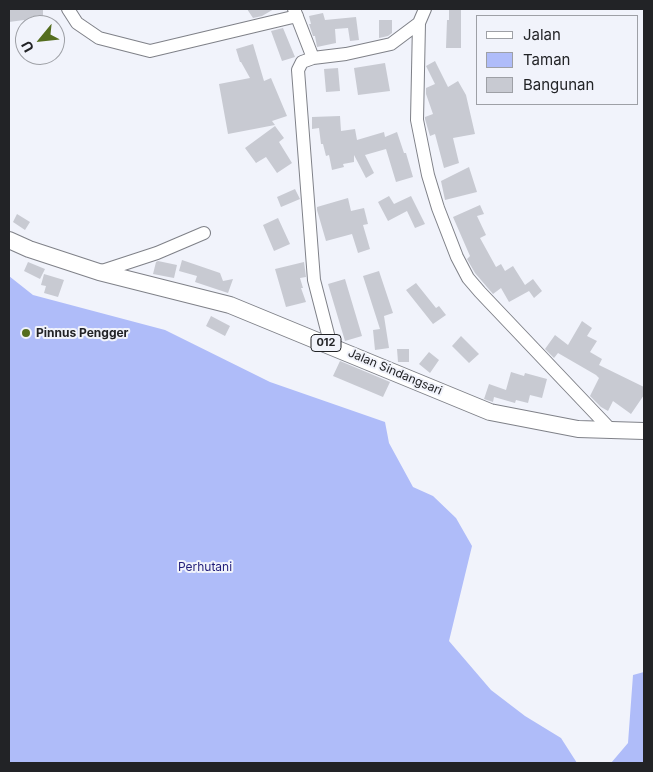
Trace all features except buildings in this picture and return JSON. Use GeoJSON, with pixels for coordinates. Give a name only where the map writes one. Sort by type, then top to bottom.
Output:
{"type":"FeatureCollection","features":[{"type":"Feature","properties":{"kind":"main road","name":"Jalan Sindangsari"},"geometry":{"type":"LineString","coordinates":[[9,240],[29,249],[98,272],[230,305],[490,412],[578,429],[644,430]]}},
{"type":"Feature","properties":{"kind":"street"},"geometry":{"type":"LineString","coordinates":[[68,9],[77,23],[99,38],[150,51],[296,13],[313,58]]}},
{"type":"Feature","properties":{"kind":"street"},"geometry":{"type":"LineString","coordinates":[[425,9],[419,23],[417,120],[428,175],[457,258],[468,278],[480,292],[611,430]]}},
{"type":"Feature","properties":{"kind":"street"},"geometry":{"type":"LineString","coordinates":[[331,346],[313,272],[298,70],[302,62],[313,58],[346,54],[391,44],[419,23]]}},
{"type":"Feature","properties":{"kind":"street"},"geometry":{"type":"LineString","coordinates":[[98,272],[157,253],[204,233]]}},
{"type":"Feature","properties":{"kind":"green space","name":"Perhutani"},"geometry":{"type":"Polygon","coordinates":[[[9,276],[33,295],[165,330],[270,382],[385,422],[389,443],[413,487],[433,496],[456,518],[472,546],[449,641],[491,690],[525,716],[561,738],[577,763],[9,763],[9,276]]]}},
{"type":"Feature","properties":{"kind":"green space"},"geometry":{"type":"Polygon","coordinates":[[[644,672],[644,763],[611,763],[628,743],[633,675],[644,672]]]}},
{"type":"Feature","properties":{"kind":"place","name":"Pinnus Pengger"},"geometry":{"type":"Point","coordinates":[26,333]}}]}
